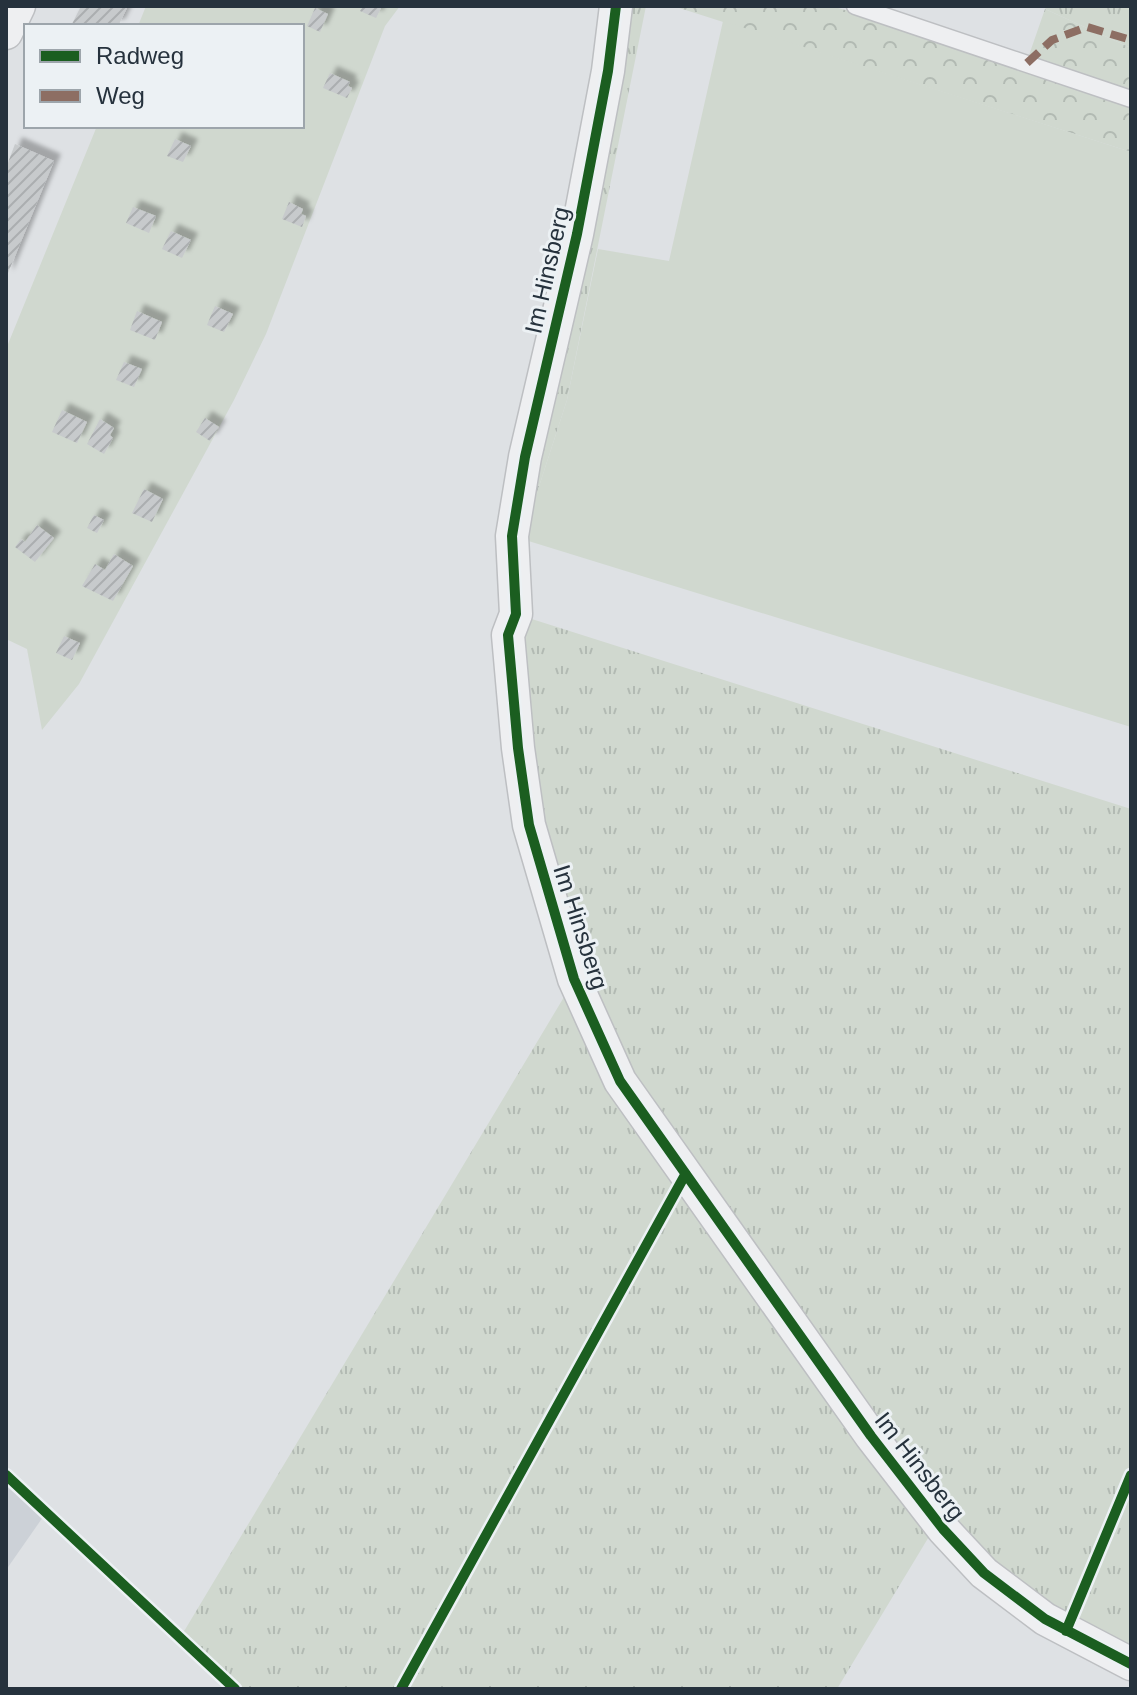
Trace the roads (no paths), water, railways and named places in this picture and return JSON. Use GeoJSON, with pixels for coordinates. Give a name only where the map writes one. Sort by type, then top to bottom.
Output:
{"type":"FeatureCollection","features":[{"type":"Feature","properties":{"kind":"street"},"geometry":{"type":"LineString","coordinates":[[6,33],[19,6]]}},
{"type":"Feature","properties":{"kind":"street","name":"Im Hinsberg"},"geometry":{"type":"LineString","coordinates":[[616,6],[608,71],[580,220],[525,457],[512,536],[516,614],[508,635],[518,748],[529,825],[574,979],[620,1081],[871,1436],[943,1529],[984,1573],[1045,1619],[1131,1664]]}},
{"type":"Feature","properties":{"kind":"lane"},"geometry":{"type":"LineString","coordinates":[[855,6],[1131,99]]}}]}
